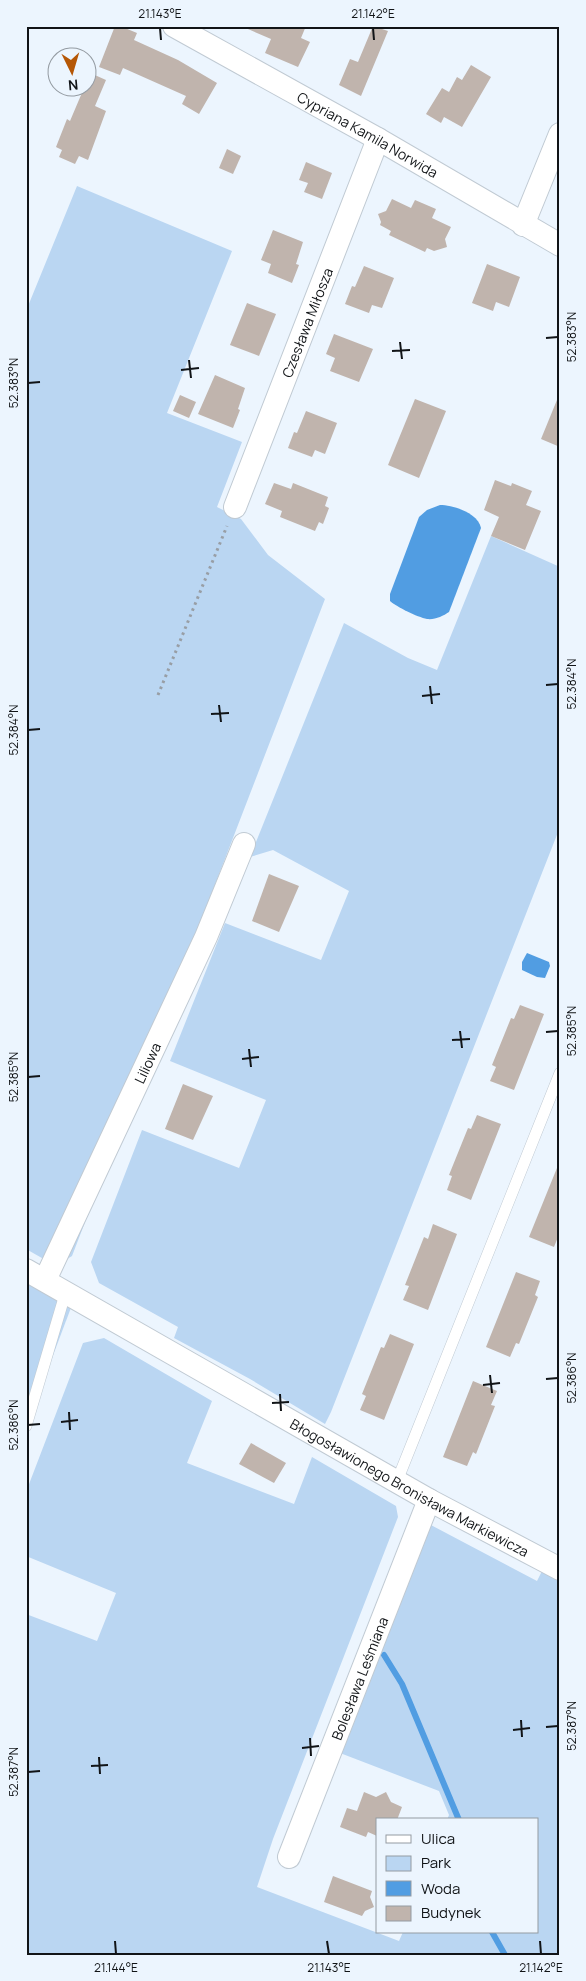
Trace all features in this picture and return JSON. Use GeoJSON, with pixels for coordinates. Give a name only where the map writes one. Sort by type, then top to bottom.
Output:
{"type":"FeatureCollection","features":[{"type":"Feature","properties":{"kind":"street","name":"Cypriana Kamila Norwida"},"geometry":{"type":"LineString","coordinates":[[174,26],[378,139],[560,245]]}},
{"type":"Feature","properties":{"kind":"street"},"geometry":{"type":"LineString","coordinates":[[523,225],[560,134]]}},
{"type":"Feature","properties":{"kind":"street","name":"Czesława Miłosza"},"geometry":{"type":"LineString","coordinates":[[235,507],[378,139]]}},
{"type":"Feature","properties":{"kind":"street","name":"Liliowa"},"geometry":{"type":"LineString","coordinates":[[36,1275],[206,937],[244,844]]}},
{"type":"Feature","properties":{"kind":"street","name":"Błogosławionego Bronisława Markiewicza"},"geometry":{"type":"LineString","coordinates":[[36,1275],[429,1500],[560,1569]]}},
{"type":"Feature","properties":{"kind":"street","name":"Bolesława Leśmiana"},"geometry":{"type":"LineString","coordinates":[[289,1857],[429,1500]]}},
{"type":"Feature","properties":{"kind":"lane"},"geometry":{"type":"LineString","coordinates":[[397,1481],[560,1073]]}},
{"type":"Feature","properties":{"kind":"lane"},"geometry":{"type":"LineString","coordinates":[[26,1426],[66,1292]]}},
{"type":"Feature","properties":{"kind":"path"},"geometry":{"type":"LineString","coordinates":[[158,694],[235,507]]}},
{"type":"Feature","properties":{"kind":"green space"},"geometry":{"type":"Polygon","coordinates":[[[77,186],[232,251],[167,413],[242,442],[217,507],[241,519],[268,555],[325,599],[72,1256],[56,1266],[26,1249],[26,311],[77,186]]]}},
{"type":"Feature","properties":{"kind":"green space"},"geometry":{"type":"Polygon","coordinates":[[[491,536],[560,567],[560,827],[325,1424],[250,1379],[174,1338],[178,1327],[99,1283],[91,1262],[142,1130],[239,1168],[266,1100],[170,1061],[225,923],[321,960],[349,891],[273,850],[250,857],[344,623],[408,658],[437,670],[491,536]]]}},
{"type":"Feature","properties":{"kind":"green space"},"geometry":{"type":"Polygon","coordinates":[[[26,1281],[72,1305],[26,1427],[26,1281]]]}},
{"type":"Feature","properties":{"kind":"green space"},"geometry":{"type":"Polygon","coordinates":[[[104,1338],[212,1401],[187,1463],[294,1504],[312,1457],[396,1506],[398,1517],[273,1839],[257,1887],[376,1932],[376,1934],[399,1941],[402,1934],[538,1934],[538,1818],[448,1818],[449,1815],[439,1791],[340,1753],[429,1524],[537,1581],[542,1571],[560,1581],[560,1955],[26,1955],[26,1614],[97,1641],[116,1593],[26,1556],[26,1492],[83,1343],[104,1338]]]}},
{"type":"Feature","properties":{"kind":"water"},"geometry":{"type":"Polygon","coordinates":[[[440,505],[458,508],[470,514],[479,523],[481,528],[449,612],[433,619],[427,619],[402,609],[390,601],[390,594],[419,517],[427,510],[440,505]]]}},
{"type":"Feature","properties":{"kind":"water"},"geometry":{"type":"Polygon","coordinates":[[[527,953],[549,962],[550,966],[545,978],[537,977],[522,970],[522,962],[527,953]]]}},
{"type":"Feature","properties":{"kind":"building"},"geometry":{"type":"Polygon","coordinates":[[[115,26],[120,26],[137,33],[134,40],[178,60],[217,83],[199,114],[182,104],[186,96],[123,68],[120,75],[99,67],[115,26]]]}},
{"type":"Feature","properties":{"kind":"building"},"geometry":{"type":"Polygon","coordinates":[[[241,26],[306,26],[301,38],[310,42],[298,67],[265,53],[271,39],[241,26]]]}},
{"type":"Feature","properties":{"kind":"building"},"geometry":{"type":"Polygon","coordinates":[[[373,26],[388,31],[361,96],[339,85],[350,59],[358,62],[373,26]]]}},
{"type":"Feature","properties":{"kind":"building"},"geometry":{"type":"Polygon","coordinates":[[[471,65],[491,77],[462,127],[444,117],[441,123],[426,114],[442,88],[449,92],[457,77],[462,80],[471,65]]]}},
{"type":"Feature","properties":{"kind":"building"},"geometry":{"type":"Polygon","coordinates":[[[98,76],[106,80],[95,106],[106,111],[88,160],[79,156],[75,164],[59,157],[62,150],[56,147],[67,119],[70,121],[80,98],[98,98],[98,76]]]}},
{"type":"Feature","properties":{"kind":"building"},"geometry":{"type":"Polygon","coordinates":[[[227,149],[241,156],[233,174],[219,168],[227,149]]]}},
{"type":"Feature","properties":{"kind":"building"},"geometry":{"type":"Polygon","coordinates":[[[306,162],[332,173],[322,199],[304,192],[308,183],[299,180],[306,162]]]}},
{"type":"Feature","properties":{"kind":"building"},"geometry":{"type":"Polygon","coordinates":[[[392,199],[411,208],[415,200],[436,209],[432,218],[451,227],[445,239],[447,247],[434,251],[427,248],[425,252],[389,235],[391,231],[380,225],[381,222],[378,214],[386,211],[392,199]]]}},
{"type":"Feature","properties":{"kind":"building"},"geometry":{"type":"Polygon","coordinates":[[[273,230],[303,242],[296,264],[299,265],[292,283],[268,273],[271,264],[261,260],[273,230]]]}},
{"type":"Feature","properties":{"kind":"building"},"geometry":{"type":"Polygon","coordinates":[[[487,264],[520,277],[509,307],[496,302],[493,311],[472,303],[487,264]]]}},
{"type":"Feature","properties":{"kind":"building"},"geometry":{"type":"Polygon","coordinates":[[[364,266],[394,278],[382,308],[372,305],[369,313],[345,304],[352,286],[355,287],[364,266]]]}},
{"type":"Feature","properties":{"kind":"building"},"geometry":{"type":"Polygon","coordinates":[[[247,303],[276,314],[259,356],[230,345],[247,303]]]}},
{"type":"Feature","properties":{"kind":"building"},"geometry":{"type":"Polygon","coordinates":[[[334,334],[373,349],[359,382],[330,371],[335,358],[326,354],[334,334]]]}},
{"type":"Feature","properties":{"kind":"building"},"geometry":{"type":"Polygon","coordinates":[[[215,375],[245,388],[238,409],[240,410],[233,428],[198,414],[215,375]]]}},
{"type":"Feature","properties":{"kind":"building"},"geometry":{"type":"Polygon","coordinates":[[[180,395],[196,402],[189,418],[173,411],[180,395]]]}},
{"type":"Feature","properties":{"kind":"building"},"geometry":{"type":"Polygon","coordinates":[[[560,395],[560,447],[541,439],[560,395]]]}},
{"type":"Feature","properties":{"kind":"building"},"geometry":{"type":"Polygon","coordinates":[[[415,399],[446,411],[419,478],[388,465],[415,399]]]}},
{"type":"Feature","properties":{"kind":"building"},"geometry":{"type":"Polygon","coordinates":[[[306,411],[337,423],[325,454],[315,450],[312,457],[288,448],[294,432],[297,433],[306,411]]]}},
{"type":"Feature","properties":{"kind":"building"},"geometry":{"type":"Polygon","coordinates":[[[495,480],[511,486],[512,483],[532,491],[526,505],[541,511],[525,550],[491,536],[499,517],[484,510],[495,480]]]}},
{"type":"Feature","properties":{"kind":"building"},"geometry":{"type":"Polygon","coordinates":[[[274,483],[291,489],[293,483],[328,497],[325,506],[329,508],[323,524],[319,522],[315,531],[280,517],[282,511],[265,504],[274,483]]]}},
{"type":"Feature","properties":{"kind":"building"},"geometry":{"type":"Polygon","coordinates":[[[269,874],[299,886],[279,932],[252,921],[269,874]]]}},
{"type":"Feature","properties":{"kind":"building"},"geometry":{"type":"Polygon","coordinates":[[[520,1005],[544,1014],[514,1090],[490,1081],[496,1067],[492,1065],[511,1018],[514,1019],[520,1005]]]}},
{"type":"Feature","properties":{"kind":"building"},"geometry":{"type":"Polygon","coordinates":[[[183,1084],[213,1096],[193,1140],[165,1129],[183,1084]]]}},
{"type":"Feature","properties":{"kind":"building"},"geometry":{"type":"Polygon","coordinates":[[[477,1115],[501,1124],[471,1200],[447,1190],[452,1176],[449,1175],[468,1128],[471,1129],[477,1115]]]}},
{"type":"Feature","properties":{"kind":"building"},"geometry":{"type":"Polygon","coordinates":[[[559,1163],[560,1232],[554,1247],[529,1237],[559,1163]]]}},
{"type":"Feature","properties":{"kind":"building"},"geometry":{"type":"Polygon","coordinates":[[[433,1224],[457,1234],[428,1310],[403,1300],[409,1286],[405,1285],[424,1237],[428,1239],[433,1224]]]}},
{"type":"Feature","properties":{"kind":"building"},"geometry":{"type":"Polygon","coordinates":[[[516,1272],[540,1281],[535,1295],[538,1297],[519,1344],[516,1343],[510,1357],[486,1347],[516,1272]]]}},
{"type":"Feature","properties":{"kind":"building"},"geometry":{"type":"Polygon","coordinates":[[[390,1334],[414,1344],[384,1420],[360,1410],[366,1396],[362,1394],[381,1347],[384,1348],[390,1334]]]}},
{"type":"Feature","properties":{"kind":"building"},"geometry":{"type":"Polygon","coordinates":[[[473,1381],[497,1391],[491,1405],[495,1406],[476,1454],[473,1452],[467,1466],[443,1457],[473,1381]]]}},
{"type":"Feature","properties":{"kind":"building"},"geometry":{"type":"Polygon","coordinates":[[[251,1443],[286,1463],[274,1483],[239,1464],[251,1443]]]}},
{"type":"Feature","properties":{"kind":"building"},"geometry":{"type":"Polygon","coordinates":[[[364,1792],[376,1797],[386,1792],[391,1802],[402,1807],[398,1818],[376,1818],[376,1836],[368,1832],[366,1837],[340,1827],[347,1808],[357,1811],[364,1792]]]}},
{"type":"Feature","properties":{"kind":"building"},"geometry":{"type":"Polygon","coordinates":[[[333,1876],[372,1891],[370,1897],[374,1907],[365,1911],[362,1916],[324,1902],[333,1876]]]}},
{"type":"Feature","properties":{"kind":"waterway"},"geometry":{"type":"LineString","coordinates":[[384,1655],[402,1684],[458,1818]]}},
{"type":"Feature","properties":{"kind":"waterway"},"geometry":{"type":"LineString","coordinates":[[493,1934],[505,1955]]}}]}
